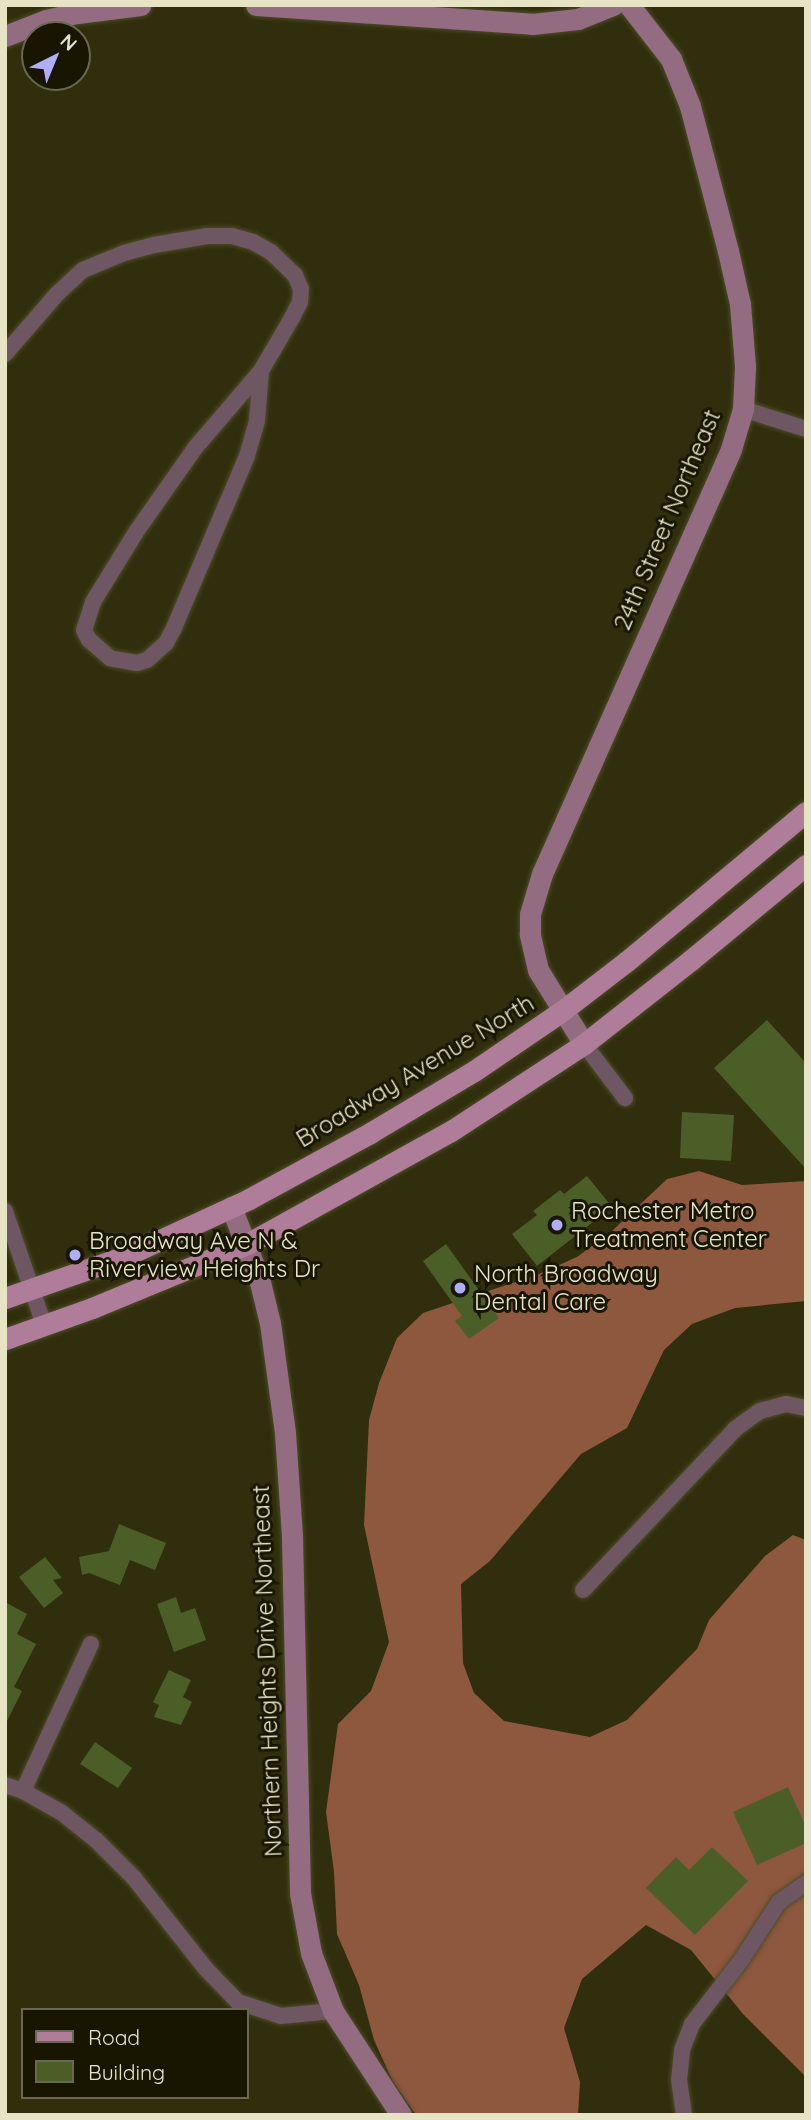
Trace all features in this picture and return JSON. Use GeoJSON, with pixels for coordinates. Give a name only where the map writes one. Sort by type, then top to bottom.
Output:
{"type":"FeatureCollection","features":[{"type":"Feature","properties":{"kind":"main road","name":"Broadway Avenue North"},"geometry":{"type":"LineString","coordinates":[[5,1298],[123,1257],[231,1207],[370,1133],[474,1071],[562,1011],[677,920],[806,812]]}},
{"type":"Feature","properties":{"kind":"main road"},"geometry":{"type":"LineString","coordinates":[[5,1339],[247,1244],[451,1131],[584,1044],[806,865]]}},
{"type":"Feature","properties":{"kind":"street"},"geometry":{"type":"LineString","coordinates":[[5,36],[77,13],[140,5]]}},
{"type":"Feature","properties":{"kind":"street"},"geometry":{"type":"LineString","coordinates":[[256,5],[532,24],[578,19],[613,5]]}},
{"type":"Feature","properties":{"kind":"street","name":"24th Street Northeast"},"geometry":{"type":"LineString","coordinates":[[584,1044],[562,1011],[535,960],[530,914],[536,890],[731,449],[743,408],[745,366],[740,304],[690,106],[671,59],[629,5]]}},
{"type":"Feature","properties":{"kind":"street"},"geometry":{"type":"LineString","coordinates":[[5,354],[57,294],[83,270],[114,256],[154,245],[207,236],[232,236],[253,242],[271,252],[295,275],[301,289],[296,309],[261,371],[195,448],[136,532],[93,602],[84,630],[89,640],[110,658],[137,663],[147,660],[166,643],[224,517],[247,457],[257,421],[261,371]]}},
{"type":"Feature","properties":{"kind":"street"},"geometry":{"type":"LineString","coordinates":[[743,408],[806,429]]}},
{"type":"Feature","properties":{"kind":"street"},"geometry":{"type":"LineString","coordinates":[[584,1044],[625,1098]]}},
{"type":"Feature","properties":{"kind":"street","name":"Northern Heights Drive Northeast"},"geometry":{"type":"LineString","coordinates":[[231,1207],[247,1244],[270,1323],[285,1433],[292,1537],[300,1893],[311,1953],[333,2011],[401,2115]]}},
{"type":"Feature","properties":{"kind":"street"},"geometry":{"type":"LineString","coordinates":[[5,1212],[44,1325]]}},
{"type":"Feature","properties":{"kind":"street"},"geometry":{"type":"LineString","coordinates":[[583,1590],[735,1429],[760,1411],[786,1404],[806,1408]]}},
{"type":"Feature","properties":{"kind":"street"},"geometry":{"type":"LineString","coordinates":[[23,1791],[91,1644]]}},
{"type":"Feature","properties":{"kind":"street"},"geometry":{"type":"LineString","coordinates":[[5,1785],[23,1791],[62,1813],[125,1868],[206,1969],[238,2002],[281,2016],[333,2011]]}},
{"type":"Feature","properties":{"kind":"street"},"geometry":{"type":"LineString","coordinates":[[684,2115],[679,2080],[682,2050],[692,2024],[779,1902],[806,1883]]}},
{"type":"Feature","properties":{"kind":"shaded area"},"geometry":{"type":"Polygon","coordinates":[[[699,1171],[742,1185],[806,1181],[806,1301],[735,1308],[692,1324],[664,1350],[627,1428],[581,1454],[490,1561],[461,1584],[463,1663],[474,1693],[504,1721],[590,1737],[627,1720],[697,1649],[709,1620],[765,1556],[793,1535],[806,1540],[806,2077],[743,2014],[691,1950],[646,1925],[582,1979],[564,2028],[580,2082],[578,2115],[416,2115],[393,2082],[374,2040],[359,1985],[337,1934],[334,1872],[326,1812],[338,1724],[371,1691],[389,1642],[364,1525],[369,1420],[379,1383],[397,1338],[423,1313],[539,1274],[577,1257],[612,1231],[667,1179],[699,1171]]]}},
{"type":"Feature","properties":{"kind":"building"},"geometry":{"type":"Polygon","coordinates":[[[767,1020],[806,1063],[806,1169],[714,1068],[767,1020]]]}},
{"type":"Feature","properties":{"kind":"building"},"geometry":{"type":"Polygon","coordinates":[[[682,1112],[734,1115],[731,1161],[680,1158],[682,1112]]]}},
{"type":"Feature","properties":{"kind":"building","name":"Rochester Metro Treatment Center"},"geometry":{"type":"Polygon","coordinates":[[[587,1176],[612,1207],[537,1266],[512,1234],[537,1215],[533,1211],[560,1190],[564,1194],[587,1176]]]}},
{"type":"Feature","properties":{"kind":"building","name":"North Broadway Dental Care"},"geometry":{"type":"Polygon","coordinates":[[[446,1244],[499,1318],[469,1339],[455,1321],[462,1316],[423,1261],[446,1244]]]}},
{"type":"Feature","properties":{"kind":"building"},"geometry":{"type":"Polygon","coordinates":[[[119,1524],[166,1543],[155,1570],[130,1560],[120,1585],[89,1573],[82,1575],[79,1557],[109,1551],[119,1524]]]}},
{"type":"Feature","properties":{"kind":"building"},"geometry":{"type":"Polygon","coordinates":[[[45,1557],[62,1578],[53,1580],[63,1593],[44,1608],[19,1577],[45,1557]]]}},
{"type":"Feature","properties":{"kind":"building"},"geometry":{"type":"Polygon","coordinates":[[[176,1597],[181,1613],[195,1608],[206,1640],[174,1652],[157,1604],[176,1597]]]}},
{"type":"Feature","properties":{"kind":"building"},"geometry":{"type":"Polygon","coordinates":[[[5,1602],[27,1614],[17,1634],[36,1644],[14,1687],[22,1691],[5,1725],[5,1602]]]}},
{"type":"Feature","properties":{"kind":"building"},"geometry":{"type":"Polygon","coordinates":[[[169,1670],[191,1680],[183,1697],[192,1702],[181,1725],[154,1717],[159,1705],[153,1702],[169,1670]]]}},
{"type":"Feature","properties":{"kind":"building"},"geometry":{"type":"Polygon","coordinates":[[[95,1742],[132,1768],[118,1788],[80,1764],[95,1742]]]}},
{"type":"Feature","properties":{"kind":"building"},"geometry":{"type":"Polygon","coordinates":[[[788,1787],[806,1827],[806,1843],[757,1865],[733,1812],[788,1787]]]}},
{"type":"Feature","properties":{"kind":"building"},"geometry":{"type":"Polygon","coordinates":[[[712,1847],[748,1881],[695,1935],[646,1888],[676,1857],[689,1870],[712,1847]]]}},
{"type":"Feature","properties":{"kind":"place","name":"Rochester Metro Treatment Center"},"geometry":{"type":"Point","coordinates":[557,1225]}},
{"type":"Feature","properties":{"kind":"place","name":"Broadway Ave N & Riverview Heights Dr"},"geometry":{"type":"Point","coordinates":[75,1255]}},
{"type":"Feature","properties":{"kind":"place","name":"North Broadway Dental Care"},"geometry":{"type":"Point","coordinates":[460,1288]}}]}
